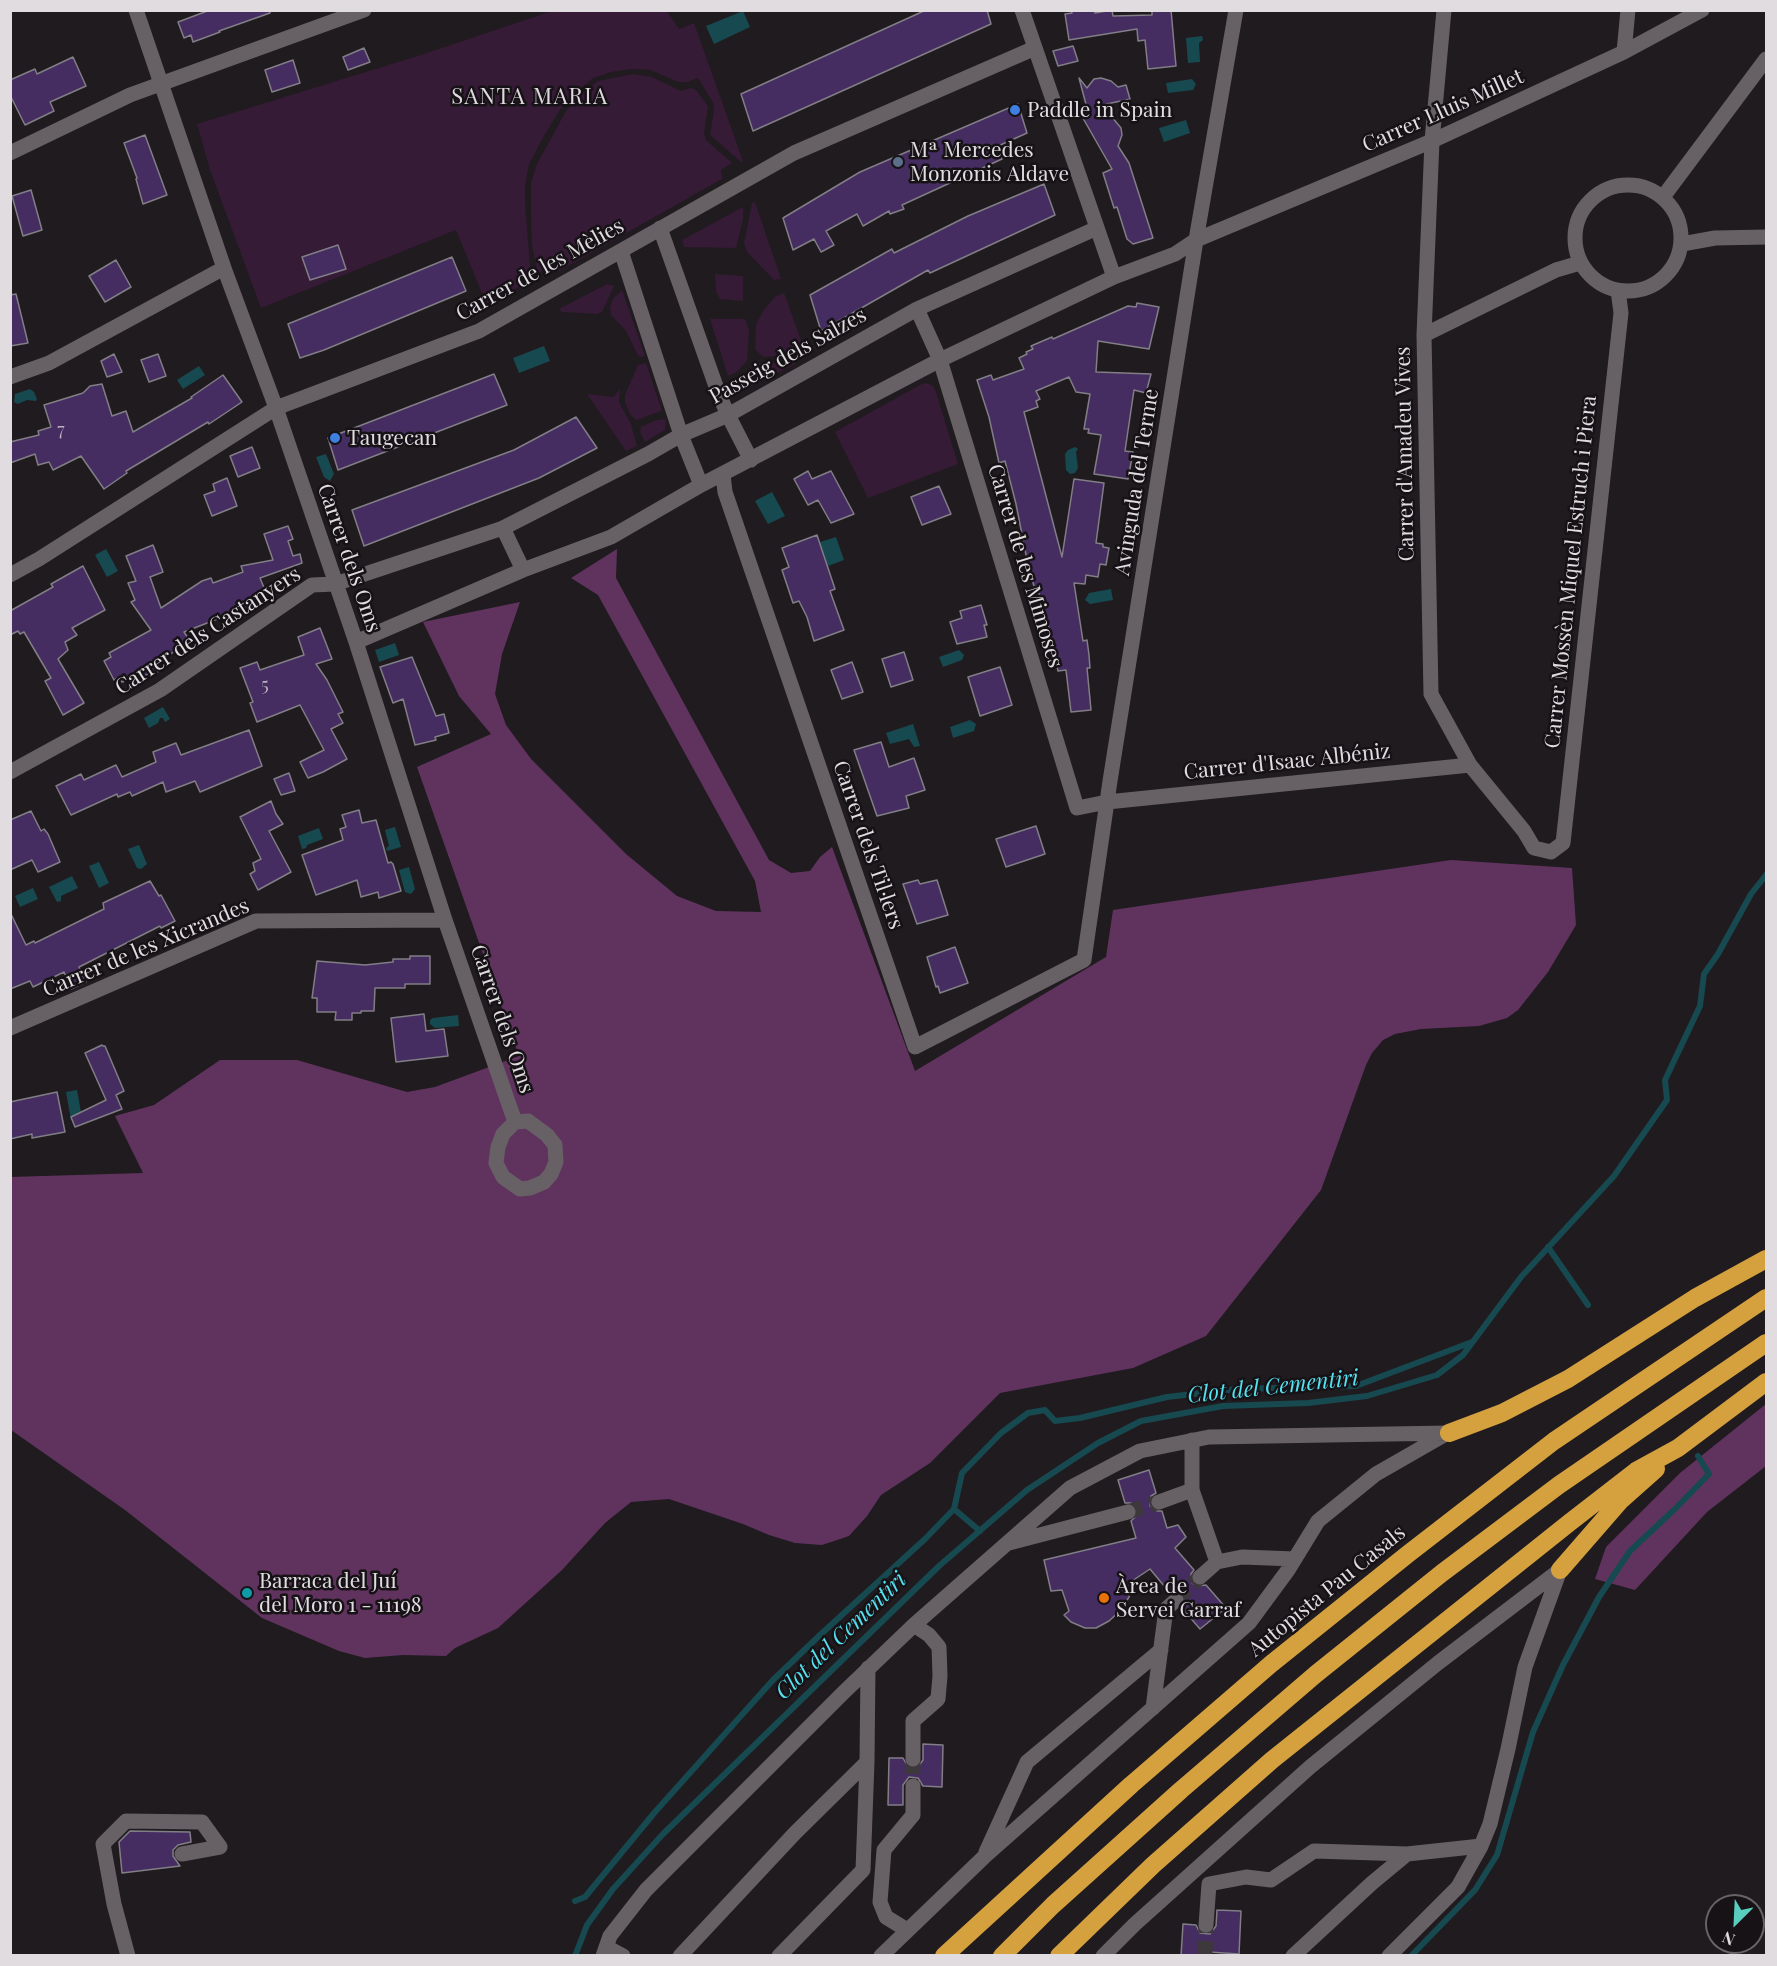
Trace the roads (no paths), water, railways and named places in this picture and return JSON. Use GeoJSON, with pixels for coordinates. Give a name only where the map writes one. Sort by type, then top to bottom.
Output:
{"type":"FeatureCollection","features":[{"type":"Feature","properties":{"kind":"highway"},"geometry":{"type":"LineString","coordinates":[[1449,1433],[1502,1413],[1568,1379],[1695,1298],[1767,1258]]}},
{"type":"Feature","properties":{"kind":"highway","name":"Autopista Pau Casals"},"geometry":{"type":"LineString","coordinates":[[944,1956],[1140,1777],[1271,1664],[1408,1554],[1554,1441],[1766,1298]]}},
{"type":"Feature","properties":{"kind":"highway"},"geometry":{"type":"LineString","coordinates":[[1002,1956],[1053,1905],[1104,1859],[1316,1674],[1442,1573],[1559,1485],[1767,1343]]}},
{"type":"Feature","properties":{"kind":"highway"},"geometry":{"type":"LineString","coordinates":[[1560,1570],[1620,1501],[1678,1448],[1767,1382]]}},
{"type":"Feature","properties":{"kind":"highway"},"geometry":{"type":"LineString","coordinates":[[1059,1956],[1153,1865],[1272,1760],[1636,1471],[1678,1448]]}},
{"type":"Feature","properties":{"kind":"street","name":"Carrer dels Oms"},"geometry":{"type":"LineString","coordinates":[[136,10],[356,642],[445,920],[515,1122]]}},
{"type":"Feature","properties":{"kind":"street"},"geometry":{"type":"LineString","coordinates":[[10,153],[130,95],[364,10]]}},
{"type":"Feature","properties":{"kind":"street"},"geometry":{"type":"LineString","coordinates":[[356,642],[523,570],[611,537],[701,485],[940,360],[1114,278],[1022,10]]}},
{"type":"Feature","properties":{"kind":"street","name":"Avinguda del Terme"},"geometry":{"type":"LineString","coordinates":[[1084,960],[1196,240],[1236,10]]}},
{"type":"Feature","properties":{"kind":"street","name":"Carrer d'Amadeu Vives"},"geometry":{"type":"LineString","coordinates":[[1444,10],[1432,141],[1424,335],[1431,694],[1470,765],[1524,831],[1534,848],[1551,852]]}},
{"type":"Feature","properties":{"kind":"street"},"geometry":{"type":"LineString","coordinates":[[1624,52],[1628,10]]}},
{"type":"Feature","properties":{"kind":"street","name":"Carrer Lluis Millet"},"geometry":{"type":"LineString","coordinates":[[1114,278],[1175,254],[1196,240],[1432,141],[1624,52],[1702,10]]}},
{"type":"Feature","properties":{"kind":"street","name":"Carrer de les Mèlies"},"geometry":{"type":"LineString","coordinates":[[10,575],[39,559],[276,408],[479,331],[794,153],[1035,48]]}},
{"type":"Feature","properties":{"kind":"street"},"geometry":{"type":"LineString","coordinates":[[1663,197],[1767,59]]}},
{"type":"Feature","properties":{"kind":"street"},"geometry":{"type":"LineString","coordinates":[[1634,185],[1646,188],[1663,197],[1672,207],[1681,227],[1682,244],[1677,262],[1664,279],[1636,292],[1610,289],[1594,280],[1580,263],[1574,245],[1580,213],[1589,201],[1605,189],[1634,185]]}},
{"type":"Feature","properties":{"kind":"street"},"geometry":{"type":"LineString","coordinates":[[660,228],[728,415],[751,460]]}},
{"type":"Feature","properties":{"kind":"street","name":"Passeig dels Salzes"},"geometry":{"type":"LineString","coordinates":[[335,584],[503,528],[681,435],[728,415],[917,309],[1097,228]]}},
{"type":"Feature","properties":{"kind":"street"},"geometry":{"type":"LineString","coordinates":[[1682,244],[1715,238],[1767,237]]}},
{"type":"Feature","properties":{"kind":"street"},"geometry":{"type":"LineString","coordinates":[[621,251],[681,435],[701,485]]}},
{"type":"Feature","properties":{"kind":"street"},"geometry":{"type":"LineString","coordinates":[[1424,335],[1556,270],[1580,263]]}},
{"type":"Feature","properties":{"kind":"street"},"geometry":{"type":"LineString","coordinates":[[10,377],[49,363],[224,268]]}},
{"type":"Feature","properties":{"kind":"street","name":"Carrer Mossèn Miquel Estruch i Piera"},"geometry":{"type":"LineString","coordinates":[[1551,852],[1563,843],[1621,313],[1618,290]]}},
{"type":"Feature","properties":{"kind":"street","name":"Carrer de les Mimoses"},"geometry":{"type":"LineString","coordinates":[[917,309],[940,360],[1077,808],[1107,802]]}},
{"type":"Feature","properties":{"kind":"street","name":"Carrer dels Til·lers"},"geometry":{"type":"LineString","coordinates":[[723,475],[725,492],[915,1047],[1084,960]]}},
{"type":"Feature","properties":{"kind":"street"},"geometry":{"type":"LineString","coordinates":[[503,528],[523,570]]}},
{"type":"Feature","properties":{"kind":"street","name":"Carrer dels Castanyers"},"geometry":{"type":"LineString","coordinates":[[10,772],[160,690],[312,585],[335,584]]}},
{"type":"Feature","properties":{"kind":"street","name":"Carrer d'Isaac Albéniz"},"geometry":{"type":"LineString","coordinates":[[1107,802],[1470,765]]}},
{"type":"Feature","properties":{"kind":"street","name":"Carrer de les Xicrandes"},"geometry":{"type":"LineString","coordinates":[[10,1028],[256,921],[445,920]]}},
{"type":"Feature","properties":{"kind":"street"},"geometry":{"type":"LineString","coordinates":[[528,1121],[547,1135],[555,1145],[556,1162],[551,1174],[544,1182],[530,1188],[520,1189],[503,1177],[496,1163],[498,1147],[503,1134],[515,1122],[528,1121]]}},
{"type":"Feature","properties":{"kind":"street"},"geometry":{"type":"LineString","coordinates":[[623,1956],[604,1951],[610,1936],[645,1890],[868,1668],[1070,1488],[1140,1451],[1209,1437],[1449,1433]]}},
{"type":"Feature","properties":{"kind":"street"},"geometry":{"type":"LineString","coordinates":[[881,1956],[984,1857],[1249,1623],[1295,1559],[1318,1521],[1376,1474],[1449,1433]]}},
{"type":"Feature","properties":{"kind":"street"},"geometry":{"type":"LineString","coordinates":[[1192,1440],[1192,1490],[1217,1562]]}},
{"type":"Feature","properties":{"kind":"street"},"geometry":{"type":"LineString","coordinates":[[1160,1502],[1192,1490]]}},
{"type":"Feature","properties":{"kind":"street"},"geometry":{"type":"LineString","coordinates":[[1005,1544],[1128,1512]]}},
{"type":"Feature","properties":{"kind":"street"},"geometry":{"type":"LineString","coordinates":[[1200,1577],[1217,1562],[1242,1557],[1295,1559]]}},
{"type":"Feature","properties":{"kind":"street"},"geometry":{"type":"LineString","coordinates":[[1389,1956],[1458,1887],[1481,1846],[1490,1824],[1525,1667],[1560,1570]]}},
{"type":"Feature","properties":{"kind":"street"},"geometry":{"type":"LineString","coordinates":[[1103,1956],[1135,1924],[1310,1767],[1438,1663],[1560,1570]]}},
{"type":"Feature","properties":{"kind":"street"},"geometry":{"type":"LineString","coordinates":[[1153,1708],[1166,1609],[1176,1600]]}},
{"type":"Feature","properties":{"kind":"street"},"geometry":{"type":"LineString","coordinates":[[912,1759],[912,1721],[938,1699],[940,1676],[939,1647],[929,1635],[914,1625]]}},
{"type":"Feature","properties":{"kind":"street"},"geometry":{"type":"LineString","coordinates":[[984,1857],[1027,1762],[1161,1650]]}},
{"type":"Feature","properties":{"kind":"street"},"geometry":{"type":"LineString","coordinates":[[779,1956],[863,1870],[868,1668]]}},
{"type":"Feature","properties":{"kind":"street"},"geometry":{"type":"LineString","coordinates":[[680,1956],[795,1833],[867,1762]]}},
{"type":"Feature","properties":{"kind":"street"},"geometry":{"type":"LineString","coordinates":[[907,1930],[886,1917],[880,1902],[884,1850],[913,1815],[913,1786]]}},
{"type":"Feature","properties":{"kind":"street"},"geometry":{"type":"LineString","coordinates":[[128,1956],[114,1904],[103,1844],[126,1821],[202,1822],[220,1847],[182,1854]]}},
{"type":"Feature","properties":{"kind":"street"},"geometry":{"type":"LineString","coordinates":[[1206,1925],[1209,1884],[1246,1876],[1271,1881],[1314,1851],[1407,1854],[1481,1846]]}},
{"type":"Feature","properties":{"kind":"street"},"geometry":{"type":"LineString","coordinates":[[1293,1956],[1372,1882],[1407,1854]]}},
{"type":"Feature","properties":{"kind":"water"},"geometry":{"type":"Polygon","coordinates":[[[743,11],[750,27],[714,44],[706,26],[743,11]]]}},
{"type":"Feature","properties":{"kind":"water"},"geometry":{"type":"Polygon","coordinates":[[[1202,36],[1203,40],[1199,43],[1200,62],[1188,63],[1186,38],[1202,36]]]}},
{"type":"Feature","properties":{"kind":"water"},"geometry":{"type":"Polygon","coordinates":[[[1192,79],[1196,84],[1193,90],[1168,93],[1166,83],[1192,79]]]}},
{"type":"Feature","properties":{"kind":"water"},"geometry":{"type":"Polygon","coordinates":[[[1186,120],[1190,133],[1164,142],[1159,128],[1186,120]]]}},
{"type":"Feature","properties":{"kind":"water"},"geometry":{"type":"Polygon","coordinates":[[[544,346],[550,361],[519,373],[513,358],[544,346]]]}},
{"type":"Feature","properties":{"kind":"water"},"geometry":{"type":"Polygon","coordinates":[[[199,366],[205,375],[183,389],[177,380],[199,366]]]}},
{"type":"Feature","properties":{"kind":"water"},"geometry":{"type":"Polygon","coordinates":[[[30,389],[34,392],[36,401],[27,400],[18,404],[14,402],[15,394],[30,389]]]}},
{"type":"Feature","properties":{"kind":"water"},"geometry":{"type":"Polygon","coordinates":[[[1075,447],[1078,449],[1076,452],[1078,468],[1075,473],[1070,474],[1066,470],[1065,454],[1075,447]]]}},
{"type":"Feature","properties":{"kind":"water"},"geometry":{"type":"Polygon","coordinates":[[[326,454],[334,474],[330,481],[324,477],[316,457],[326,454]]]}},
{"type":"Feature","properties":{"kind":"water"},"geometry":{"type":"Polygon","coordinates":[[[772,492],[785,516],[768,524],[755,501],[772,492]]]}},
{"type":"Feature","properties":{"kind":"water"},"geometry":{"type":"Polygon","coordinates":[[[836,537],[844,560],[828,566],[820,542],[836,537]]]}},
{"type":"Feature","properties":{"kind":"water"},"geometry":{"type":"Polygon","coordinates":[[[106,549],[118,571],[107,577],[95,555],[106,549]]]}},
{"type":"Feature","properties":{"kind":"water"},"geometry":{"type":"Polygon","coordinates":[[[1111,589],[1113,600],[1090,604],[1085,600],[1089,593],[1111,589]]]}},
{"type":"Feature","properties":{"kind":"water"},"geometry":{"type":"Polygon","coordinates":[[[395,643],[399,655],[379,662],[375,650],[395,643]]]}},
{"type":"Feature","properties":{"kind":"water"},"geometry":{"type":"Polygon","coordinates":[[[959,650],[964,655],[962,660],[943,667],[939,657],[959,650]]]}},
{"type":"Feature","properties":{"kind":"water"},"geometry":{"type":"Polygon","coordinates":[[[163,707],[170,719],[165,722],[163,718],[160,718],[158,723],[149,728],[144,718],[163,707]]]}},
{"type":"Feature","properties":{"kind":"water"},"geometry":{"type":"Polygon","coordinates":[[[970,720],[976,724],[974,731],[953,738],[950,727],[970,720]]]}},
{"type":"Feature","properties":{"kind":"water"},"geometry":{"type":"Polygon","coordinates":[[[913,724],[920,746],[914,747],[909,739],[890,744],[886,733],[913,724]]]}},
{"type":"Feature","properties":{"kind":"water"},"geometry":{"type":"Polygon","coordinates":[[[395,827],[401,847],[387,851],[386,848],[389,846],[385,830],[395,827]]]}},
{"type":"Feature","properties":{"kind":"water"},"geometry":{"type":"Polygon","coordinates":[[[319,828],[323,839],[302,849],[298,836],[319,828]]]}},
{"type":"Feature","properties":{"kind":"water"},"geometry":{"type":"Polygon","coordinates":[[[139,845],[147,864],[141,869],[137,868],[128,849],[139,845]]]}},
{"type":"Feature","properties":{"kind":"water"},"geometry":{"type":"Polygon","coordinates":[[[99,862],[109,883],[99,888],[89,866],[99,862]]]}},
{"type":"Feature","properties":{"kind":"water"},"geometry":{"type":"Polygon","coordinates":[[[409,867],[415,889],[411,894],[405,892],[399,870],[409,867]]]}},
{"type":"Feature","properties":{"kind":"water"},"geometry":{"type":"Polygon","coordinates":[[[72,876],[78,888],[61,896],[61,901],[57,902],[49,887],[72,876]]]}},
{"type":"Feature","properties":{"kind":"water"},"geometry":{"type":"Polygon","coordinates":[[[33,888],[38,899],[20,907],[15,896],[33,888]]]}},
{"type":"Feature","properties":{"kind":"water"},"geometry":{"type":"Polygon","coordinates":[[[458,1015],[459,1026],[435,1028],[430,1024],[433,1018],[458,1015]]]}},
{"type":"Feature","properties":{"kind":"water"},"geometry":{"type":"Polygon","coordinates":[[[77,1090],[82,1118],[71,1120],[66,1092],[77,1090]]]}},
{"type":"Feature","properties":{"kind":"waterway","name":"Clot del Cementiri"},"geometry":{"type":"LineString","coordinates":[[575,1956],[587,1925],[613,1889],[663,1834],[939,1566],[1027,1490],[1098,1443],[1141,1421],[1223,1406],[1308,1403],[1367,1396],[1437,1375],[1463,1355],[1521,1277],[1614,1176],[1667,1100],[1665,1080],[1700,1006],[1704,974],[1718,954],[1751,894],[1766,875]]}},
{"type":"Feature","properties":{"kind":"waterway"},"geometry":{"type":"LineString","coordinates":[[1548,1247],[1588,1305]]}},
{"type":"Feature","properties":{"kind":"waterway"},"geometry":{"type":"LineString","coordinates":[[575,1901],[585,1897],[655,1812],[773,1680],[925,1539],[954,1509],[962,1473],[1001,1433],[1028,1413],[1045,1410],[1055,1421],[1080,1418],[1167,1397],[1238,1389],[1356,1386],[1472,1342]]}},
{"type":"Feature","properties":{"kind":"waterway"},"geometry":{"type":"LineString","coordinates":[[1411,1956],[1475,1890],[1497,1855],[1533,1732],[1563,1665],[1599,1597],[1630,1551],[1709,1474],[1698,1456]]}},
{"type":"Feature","properties":{"kind":"waterway"},"geometry":{"type":"LineString","coordinates":[[954,1509],[980,1531]]}},
{"type":"Feature","properties":{"kind":"tunnel"},"geometry":{"type":"LineString","coordinates":[[1128,1512],[1159,1502]]}},
{"type":"Feature","properties":{"kind":"tunnel"},"geometry":{"type":"LineString","coordinates":[[1176,1600],[1200,1577]]}},
{"type":"Feature","properties":{"kind":"tunnel"},"geometry":{"type":"LineString","coordinates":[[913,1759],[913,1786]]}},
{"type":"Feature","properties":{"kind":"tunnel"},"geometry":{"type":"LineString","coordinates":[[1205,1956],[1206,1925]]}},
{"type":"Feature","properties":{"kind":"place","name":"Paddle in Spain"},"geometry":{"type":"Point","coordinates":[1015,110]}},
{"type":"Feature","properties":{"kind":"place","name":"Mª Mercedes Monzonis Aldave"},"geometry":{"type":"Point","coordinates":[898,162]}},
{"type":"Feature","properties":{"kind":"place","name":"Taugecan"},"geometry":{"type":"Point","coordinates":[335,438]}},
{"type":"Feature","properties":{"kind":"place","name":"Barraca del Juí del Moro 1 - 11198"},"geometry":{"type":"Point","coordinates":[247,1593]}},
{"type":"Feature","properties":{"kind":"place","name":"Àrea de Servei Garraf"},"geometry":{"type":"Point","coordinates":[1104,1598]}},
{"type":"Feature","properties":{"kind":"district","name":"SANTA MARIA"},"geometry":{"type":"Point","coordinates":[530,97]}}]}
